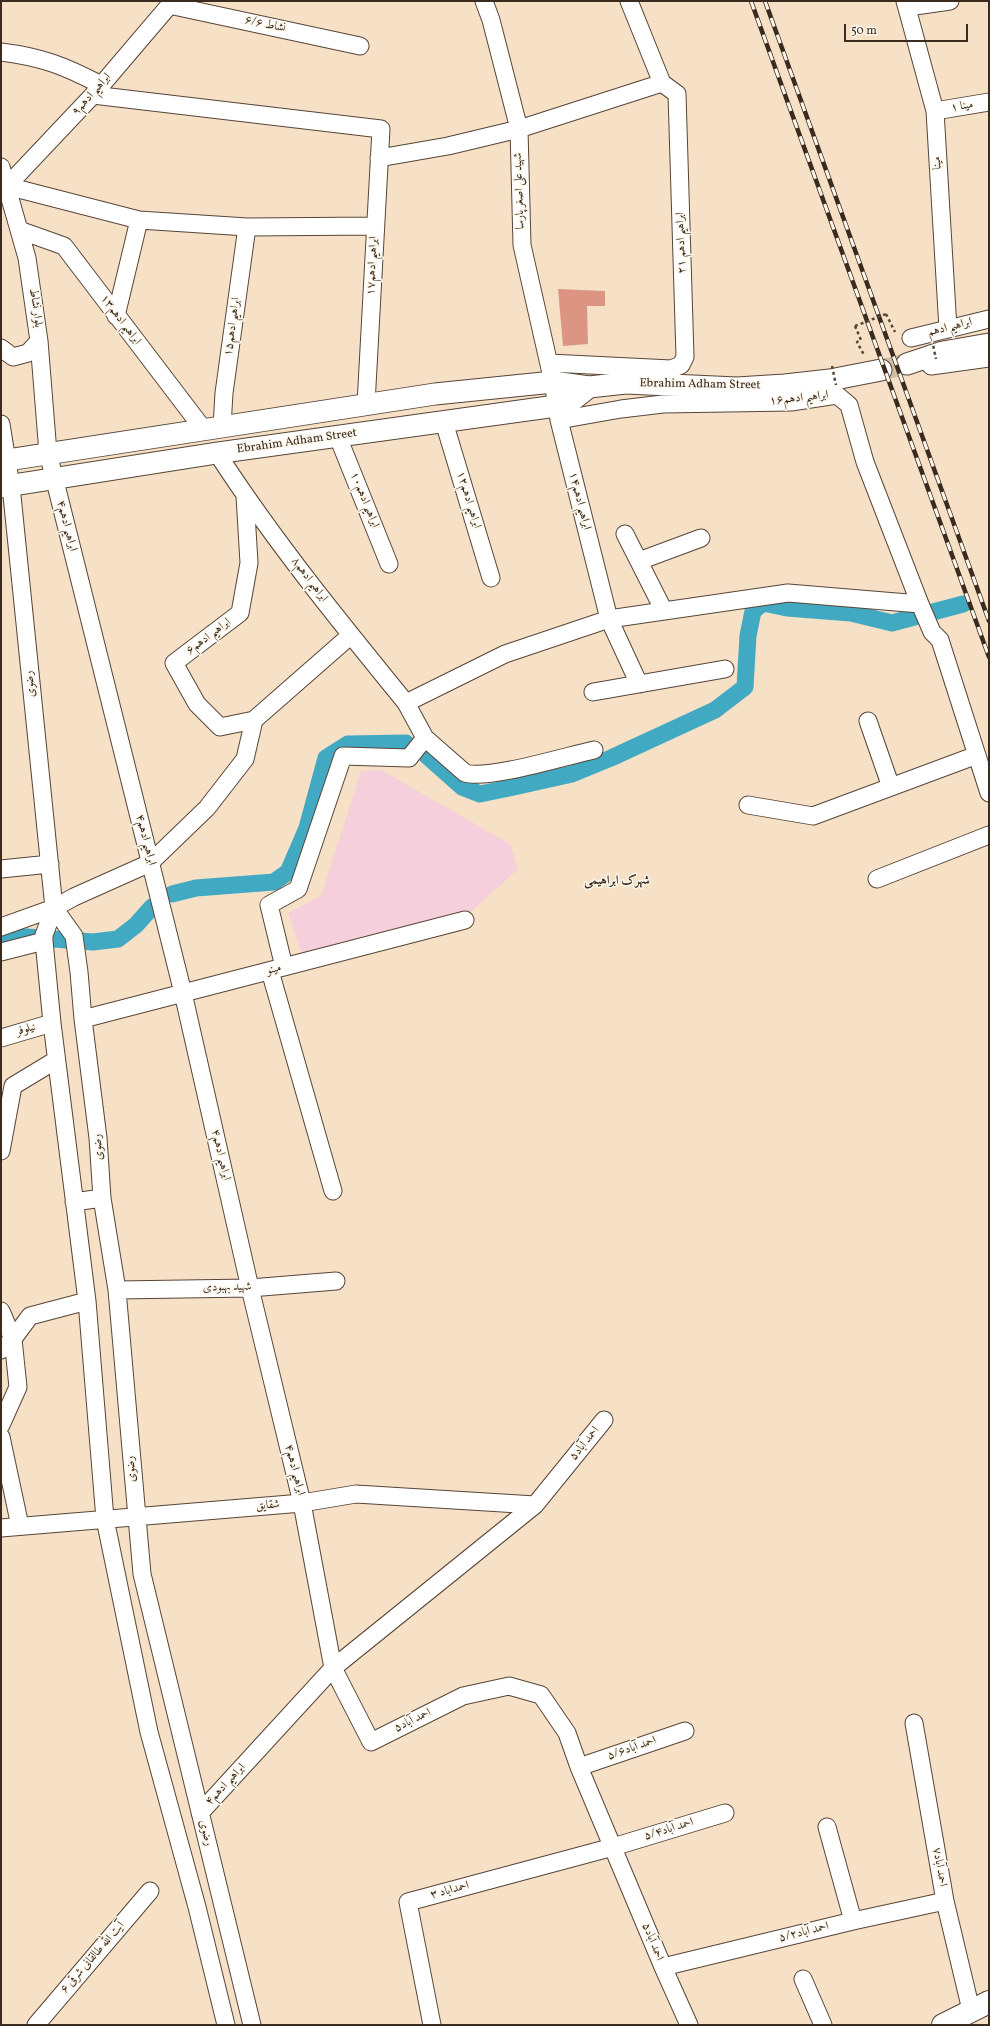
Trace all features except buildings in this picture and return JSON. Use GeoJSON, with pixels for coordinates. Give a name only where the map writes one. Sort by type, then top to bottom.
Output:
{"type":"FeatureCollection","features":[{"type":"Feature","properties":{"kind":"main road"},"geometry":{"type":"LineString","coordinates":[[943,2025],[980,2006]]}},
{"type":"Feature","properties":{"kind":"street","name":"شهید علی اصغر پارسا"},"geometry":{"type":"LineString","coordinates":[[484,1],[491,20],[519,129],[522,245],[551,372]]}},
{"type":"Feature","properties":{"kind":"street","name":"ابراهیم ادهم ۲۱"},"geometry":{"type":"LineString","coordinates":[[551,372],[671,369],[681,365],[686,357],[677,94],[662,83],[629,1]]}},
{"type":"Feature","properties":{"kind":"street"},"geometry":{"type":"LineString","coordinates":[[906,4],[950,1]]}},
{"type":"Feature","properties":{"kind":"street","name":"نشاط ۶/۶"},"geometry":{"type":"LineString","coordinates":[[171,3],[360,46]]}},
{"type":"Feature","properties":{"kind":"street","name":"ابراهیم ادهم۹"},"geometry":{"type":"LineString","coordinates":[[7,186],[97,90],[171,3]]}},
{"type":"Feature","properties":{"kind":"street","name":"مینا"},"geometry":{"type":"LineString","coordinates":[[906,4],[935,111],[948,329]]}},
{"type":"Feature","properties":{"kind":"street"},"geometry":{"type":"LineString","coordinates":[[1,52],[41,59],[73,71],[97,90]]}},
{"type":"Feature","properties":{"kind":"street"},"geometry":{"type":"LineString","coordinates":[[379,158],[448,146],[519,129],[662,83]]}},
{"type":"Feature","properties":{"kind":"street","name":"ابراهیم ادهم۱۷"},"geometry":{"type":"LineString","coordinates":[[97,90],[381,129],[366,404]]}},
{"type":"Feature","properties":{"kind":"street","name":"مینا ۱"},"geometry":{"type":"LineString","coordinates":[[935,111],[989,102]]}},
{"type":"Feature","properties":{"kind":"street","name":"بلوار نشاط"},"geometry":{"type":"LineString","coordinates":[[1,167],[27,258],[39,341],[48,454]]}},
{"type":"Feature","properties":{"kind":"street"},"geometry":{"type":"LineString","coordinates":[[7,186],[139,220],[247,228],[375,226]]}},
{"type":"Feature","properties":{"kind":"street"},"geometry":{"type":"LineString","coordinates":[[116,316],[139,220]]}},
{"type":"Feature","properties":{"kind":"street","name":"ابراهیم ادهم۱۵"},"geometry":{"type":"LineString","coordinates":[[213,429],[224,393],[247,228]]}},
{"type":"Feature","properties":{"kind":"street","name":"ابراهیم ادهم۱۳"},"geometry":{"type":"LineString","coordinates":[[19,230],[64,246],[116,316],[213,429]]}},
{"type":"Feature","properties":{"kind":"street","name":"ابراهیم ادهم"},"geometry":{"type":"LineString","coordinates":[[904,337],[948,329],[989,319]]}},
{"type":"Feature","properties":{"kind":"street"},"geometry":{"type":"LineString","coordinates":[[1,348],[13,357],[28,353],[39,341]]}},
{"type":"Feature","properties":{"kind":"street"},"geometry":{"type":"LineString","coordinates":[[907,364],[943,352],[989,344]]}},
{"type":"Feature","properties":{"kind":"street"},"geometry":{"type":"LineString","coordinates":[[934,362],[989,358]]}},
{"type":"Feature","properties":{"kind":"street","name":"Ebrahim Adham Street"},"geometry":{"type":"LineString","coordinates":[[4,461],[213,429],[551,372],[589,387],[626,383],[737,388],[822,381],[881,370]]}},
{"type":"Feature","properties":{"kind":"street","name":"ابراهیم ادهم۱۴"},"geometry":{"type":"LineString","coordinates":[[551,372],[557,413],[609,619],[639,684]]}},
{"type":"Feature","properties":{"kind":"street","name":"Ebrahim Adham Street"},"geometry":{"type":"LineString","coordinates":[[6,487],[217,453],[444,422],[557,413],[589,387]]}},
{"type":"Feature","properties":{"kind":"street","name":"ابراهیم ادهم۱۶"},"geometry":{"type":"LineString","coordinates":[[557,413],[621,409],[663,404],[791,402],[837,395],[849,406],[865,462],[920,604]]}},
{"type":"Feature","properties":{"kind":"street","name":"ابراهیم ادهم۱۲"},"geometry":{"type":"LineString","coordinates":[[444,422],[491,578]]}},
{"type":"Feature","properties":{"kind":"street"},"geometry":{"type":"LineString","coordinates":[[1,424],[4,461]]}},
{"type":"Feature","properties":{"kind":"street","name":"ابراهیم ادهم۱۰"},"geometry":{"type":"LineString","coordinates":[[338,437],[389,564]]}},
{"type":"Feature","properties":{"kind":"street","name":"ابراهیم ادهم۸"},"geometry":{"type":"LineString","coordinates":[[217,453],[245,496],[351,636],[406,703],[425,738]]}},
{"type":"Feature","properties":{"kind":"street","name":"ابراهیم ادهم۴"},"geometry":{"type":"LineString","coordinates":[[48,454],[183,993],[250,1288],[302,1503],[333,1668],[200,1813]]}},
{"type":"Feature","properties":{"kind":"street","name":"رضوی"},"geometry":{"type":"LineString","coordinates":[[4,461],[50,864],[54,908],[44,935],[44,941],[56,1060],[88,1301],[105,1519],[149,1732],[197,1908],[226,2025]]}},
{"type":"Feature","properties":{"kind":"street","name":"ابراهیم ادهم۶"},"geometry":{"type":"LineString","coordinates":[[245,496],[249,563],[240,613],[174,663],[197,704],[220,728],[254,720]]}},
{"type":"Feature","properties":{"kind":"street"},"geometry":{"type":"LineString","coordinates":[[625,534],[664,611]]}},
{"type":"Feature","properties":{"kind":"street"},"geometry":{"type":"LineString","coordinates":[[639,561],[700,538]]}},
{"type":"Feature","properties":{"kind":"street"},"geometry":{"type":"LineString","coordinates":[[406,703],[505,654],[609,619],[788,593],[920,604],[932,632],[940,640],[989,793]]}},
{"type":"Feature","properties":{"kind":"street"},"geometry":{"type":"LineString","coordinates":[[1,927],[54,908],[74,897],[150,863],[207,808],[245,759],[254,720],[351,636]]}},
{"type":"Feature","properties":{"kind":"street"},"geometry":{"type":"LineString","coordinates":[[593,692],[725,668]]}},
{"type":"Feature","properties":{"kind":"street"},"geometry":{"type":"LineString","coordinates":[[868,721],[891,787]]}},
{"type":"Feature","properties":{"kind":"street"},"geometry":{"type":"LineString","coordinates":[[333,1191],[277,969],[269,905],[298,889],[343,756],[409,758],[425,738],[465,773],[473,776],[491,774],[594,750]]}},
{"type":"Feature","properties":{"kind":"street"},"geometry":{"type":"LineString","coordinates":[[748,805],[813,816],[977,755]]}},
{"type":"Feature","properties":{"kind":"street"},"geometry":{"type":"LineString","coordinates":[[877,879],[989,835]]}},
{"type":"Feature","properties":{"kind":"street"},"geometry":{"type":"LineString","coordinates":[[1,869],[50,864]]}},
{"type":"Feature","properties":{"kind":"street","name":"رضوی"},"geometry":{"type":"LineString","coordinates":[[54,908],[74,936],[98,1138],[102,1198],[117,1290],[142,1574],[252,2025]]}},
{"type":"Feature","properties":{"kind":"street","name":"مینو"},"geometry":{"type":"LineString","coordinates":[[83,1019],[465,920]]}},
{"type":"Feature","properties":{"kind":"street"},"geometry":{"type":"LineString","coordinates":[[1,952],[44,941]]}},
{"type":"Feature","properties":{"kind":"street","name":"نیلوفر"},"geometry":{"type":"LineString","coordinates":[[1,1038],[52,1023]]}},
{"type":"Feature","properties":{"kind":"street"},"geometry":{"type":"LineString","coordinates":[[1,1151],[13,1086],[56,1060]]}},
{"type":"Feature","properties":{"kind":"street"},"geometry":{"type":"LineString","coordinates":[[74,1202],[102,1198]]}},
{"type":"Feature","properties":{"kind":"street","name":"شهید بهبودی"},"geometry":{"type":"LineString","coordinates":[[117,1290],[250,1288],[336,1281]]}},
{"type":"Feature","properties":{"kind":"street"},"geometry":{"type":"LineString","coordinates":[[7,1344],[30,1316],[88,1301]]}},
{"type":"Feature","properties":{"kind":"street"},"geometry":{"type":"LineString","coordinates":[[1,1311],[7,1344],[18,1387],[1,1425]]}},
{"type":"Feature","properties":{"kind":"street","name":"احمد آباد۵"},"geometry":{"type":"LineString","coordinates":[[604,1420],[535,1505],[333,1668],[371,1742],[463,1696],[509,1686],[541,1695],[567,1733],[579,1767],[662,1967],[689,2025]]}},
{"type":"Feature","properties":{"kind":"street"},"geometry":{"type":"LineString","coordinates":[[1,1437],[20,1526]]}},
{"type":"Feature","properties":{"kind":"street","name":"شقایق"},"geometry":{"type":"LineString","coordinates":[[1,1528],[302,1503],[356,1494],[535,1505]]}},
{"type":"Feature","properties":{"kind":"street","name":"احمد آباد۷"},"geometry":{"type":"LineString","coordinates":[[914,1723],[945,1900],[980,2006]]}},
{"type":"Feature","properties":{"kind":"street","name":"احمد آباد۵/۶"},"geometry":{"type":"LineString","coordinates":[[579,1767],[685,1731]]}},
{"type":"Feature","properties":{"kind":"street","name":"احمد آباد۵/۴"},"geometry":{"type":"LineString","coordinates":[[613,1847],[725,1813]]}},
{"type":"Feature","properties":{"kind":"street"},"geometry":{"type":"LineString","coordinates":[[827,1826],[852,1921]]}},
{"type":"Feature","properties":{"kind":"street","name":"احمداباد ۳"},"geometry":{"type":"LineString","coordinates":[[432,2025],[408,1902],[613,1847]]}},
{"type":"Feature","properties":{"kind":"street","name":"آیت الله طالقانی شرقی ۶"},"geometry":{"type":"LineString","coordinates":[[36,2025],[150,1891]]}},
{"type":"Feature","properties":{"kind":"street","name":"احمد آباد۵/۲"},"geometry":{"type":"LineString","coordinates":[[662,1967],[945,1900]]}},
{"type":"Feature","properties":{"kind":"street"},"geometry":{"type":"LineString","coordinates":[[803,1978],[823,2025]]}},
{"type":"Feature","properties":{"kind":"path"},"geometry":{"type":"LineString","coordinates":[[864,355],[857,342],[861,340],[855,326],[886,314],[904,337]]}},
{"type":"Feature","properties":{"kind":"path"},"geometry":{"type":"LineString","coordinates":[[932,340],[934,362]]}},
{"type":"Feature","properties":{"kind":"path"},"geometry":{"type":"LineString","coordinates":[[832,366],[836,385]]}},
{"type":"Feature","properties":{"kind":"shaded area"},"geometry":{"type":"Polygon","coordinates":[[[381,770],[510,844],[518,869],[467,915],[303,958],[288,913],[321,896],[361,771],[381,770]]]}},
{"type":"Feature","properties":{"kind":"waterway"},"geometry":{"type":"LineString","coordinates":[[427,756],[462,787],[480,794],[572,774],[611,758],[715,710],[745,687],[748,636],[753,611],[763,603],[787,608],[851,613],[892,623],[963,604]]}},
{"type":"Feature","properties":{"kind":"waterway"},"geometry":{"type":"LineString","coordinates":[[172,894],[196,888],[274,882],[288,872],[307,828],[326,758],[348,744],[406,743]]}},
{"type":"Feature","properties":{"kind":"waterway"},"geometry":{"type":"LineString","coordinates":[[1,940],[27,937],[93,942],[118,939],[136,925],[152,907]]}},
{"type":"Feature","properties":{"kind":"tunnel"},"geometry":{"type":"LineString","coordinates":[[881,370],[907,364]]}},
{"type":"Feature","properties":{"kind":"railway"},"geometry":{"type":"LineString","coordinates":[[751,1],[989,657]]}},
{"type":"Feature","properties":{"kind":"railway"},"geometry":{"type":"LineString","coordinates":[[765,1],[989,621]]}},
{"type":"Feature","properties":{"kind":"district","name":"شهرک ابراهیمی"},"geometry":{"type":"Point","coordinates":[617,882]}}]}
